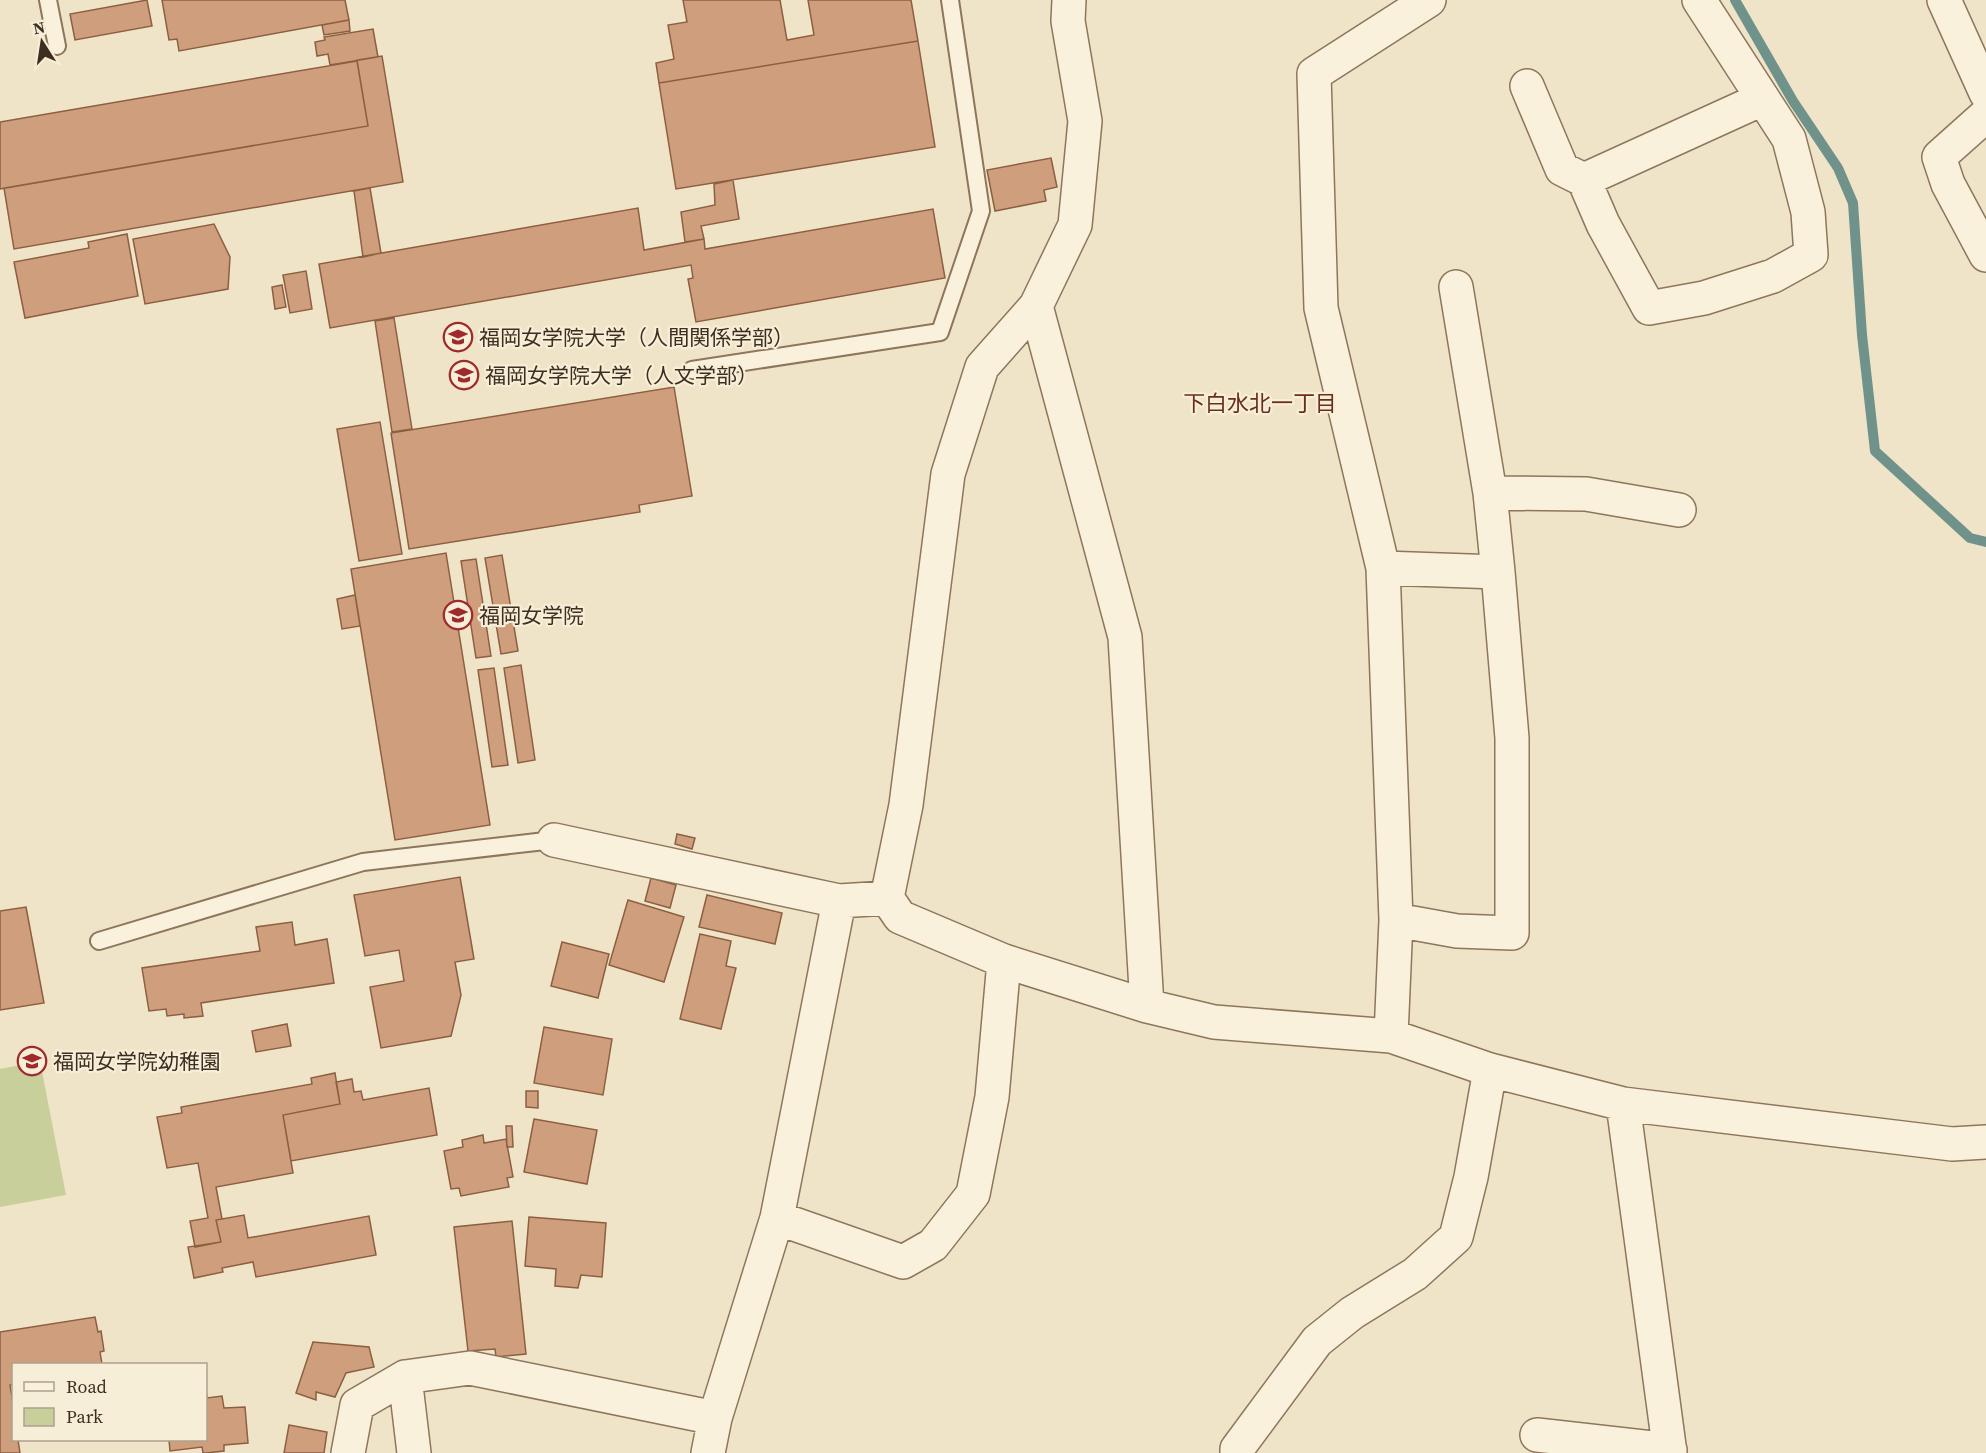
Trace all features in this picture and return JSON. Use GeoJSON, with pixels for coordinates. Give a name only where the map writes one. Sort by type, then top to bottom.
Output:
{"type":"FeatureCollection","features":[{"type":"Feature","properties":{"kind":"street"},"geometry":{"type":"LineString","coordinates":[[1069,0],[1068,21],[1085,121],[1075,225],[1036,306],[982,368],[948,474],[906,805],[887,898],[900,917],[1004,961],[1147,1006],[1214,1022],[1391,1036],[1490,1070],[1623,1104],[1952,1144],[1986,1142]]}},
{"type":"Feature","properties":{"kind":"street"},"geometry":{"type":"LineString","coordinates":[[1391,1036],[1396,920],[1383,568],[1321,308],[1314,74],[1429,0]]}},
{"type":"Feature","properties":{"kind":"street"},"geometry":{"type":"LineString","coordinates":[[1527,86],[1562,169],[1584,180],[1603,224],[1649,308],[1704,298],[1773,276],[1811,255],[1808,212],[1789,139],[1699,0]]}},
{"type":"Feature","properties":{"kind":"street"},"geometry":{"type":"LineString","coordinates":[[1944,0],[1986,93]]}},
{"type":"Feature","properties":{"kind":"street"},"geometry":{"type":"LineString","coordinates":[[1584,180],[1762,99]]}},
{"type":"Feature","properties":{"kind":"street"},"geometry":{"type":"LineString","coordinates":[[1986,115],[1940,157],[1948,184],[1986,255]]}},
{"type":"Feature","properties":{"kind":"street"},"geometry":{"type":"LineString","coordinates":[[1396,920],[1457,931],[1512,933],[1512,738],[1490,493],[1456,287]]}},
{"type":"Feature","properties":{"kind":"street"},"geometry":{"type":"LineString","coordinates":[[1036,306],[1125,637],[1147,1006]]}},
{"type":"Feature","properties":{"kind":"street"},"geometry":{"type":"LineString","coordinates":[[1490,493],[1586,494],[1679,510]]}},
{"type":"Feature","properties":{"kind":"street"},"geometry":{"type":"LineString","coordinates":[[1383,568],[1497,572]]}},
{"type":"Feature","properties":{"kind":"street"},"geometry":{"type":"LineString","coordinates":[[554,840],[839,901],[887,898]]}},
{"type":"Feature","properties":{"kind":"street"},"geometry":{"type":"LineString","coordinates":[[708,1453],[716,1418],[777,1218],[839,901]]}},
{"type":"Feature","properties":{"kind":"street"},"geometry":{"type":"LineString","coordinates":[[777,1218],[903,1262],[933,1245],[973,1194],[992,1097],[1004,961]]}},
{"type":"Feature","properties":{"kind":"street"},"geometry":{"type":"LineString","coordinates":[[1237,1453],[1237,1449],[1317,1341],[1352,1313],[1415,1274],[1456,1237],[1471,1178],[1490,1070]]}},
{"type":"Feature","properties":{"kind":"street"},"geometry":{"type":"LineString","coordinates":[[1537,1435],[1670,1451],[1623,1104]]}},
{"type":"Feature","properties":{"kind":"street"},"geometry":{"type":"LineString","coordinates":[[348,1453],[357,1405],[405,1377],[470,1368],[716,1418]]}},
{"type":"Feature","properties":{"kind":"street"},"geometry":{"type":"LineString","coordinates":[[405,1377],[414,1453]]}},
{"type":"Feature","properties":{"kind":"lane"},"geometry":{"type":"LineString","coordinates":[[48,0],[57,46]]}},
{"type":"Feature","properties":{"kind":"lane"},"geometry":{"type":"LineString","coordinates":[[692,370],[939,332],[981,211],[951,0]]}},
{"type":"Feature","properties":{"kind":"lane"},"geometry":{"type":"LineString","coordinates":[[99,941],[363,862],[554,840]]}},
{"type":"Feature","properties":{"kind":"green space"},"geometry":{"type":"Polygon","coordinates":[[[40,1061],[66,1195],[0,1207],[0,1069],[40,1061]]]}},
{"type":"Feature","properties":{"kind":"building"},"geometry":{"type":"Polygon","coordinates":[[[147,0],[152,26],[75,40],[70,14],[147,0]]]}},
{"type":"Feature","properties":{"kind":"building"},"geometry":{"type":"Polygon","coordinates":[[[162,0],[345,0],[349,20],[179,51],[177,39],[169,40],[162,0]]]}},
{"type":"Feature","properties":{"kind":"building"},"geometry":{"type":"Polygon","coordinates":[[[683,0],[780,0],[787,40],[814,35],[808,0],[911,0],[918,41],[659,83],[656,63],[674,59],[668,25],[687,22],[683,0]]]}},
{"type":"Feature","properties":{"kind":"building"},"geometry":{"type":"Polygon","coordinates":[[[349,20],[350,31],[324,35],[322,25],[349,20]]]}},
{"type":"Feature","properties":{"kind":"building"},"geometry":{"type":"Polygon","coordinates":[[[373,29],[378,57],[330,65],[328,54],[317,56],[315,42],[325,40],[324,37],[373,29]]]}},
{"type":"Feature","properties":{"kind":"building"},"geometry":{"type":"Polygon","coordinates":[[[918,41],[935,147],[676,189],[659,83],[918,41]]]}},
{"type":"Feature","properties":{"kind":"building"},"geometry":{"type":"Polygon","coordinates":[[[382,56],[403,182],[14,249],[4,188],[368,126],[357,60],[382,56]]]}},
{"type":"Feature","properties":{"kind":"building"},"geometry":{"type":"Polygon","coordinates":[[[357,61],[368,126],[0,189],[0,122],[357,61]]]}},
{"type":"Feature","properties":{"kind":"building"},"geometry":{"type":"Polygon","coordinates":[[[1051,158],[1057,187],[1044,190],[1046,201],[995,211],[987,170],[1051,158]]]}},
{"type":"Feature","properties":{"kind":"building"},"geometry":{"type":"Polygon","coordinates":[[[733,180],[739,219],[701,226],[704,239],[685,242],[681,212],[715,205],[714,184],[733,180]]]}},
{"type":"Feature","properties":{"kind":"building"},"geometry":{"type":"Polygon","coordinates":[[[370,188],[381,253],[363,257],[354,191],[370,188]]]}},
{"type":"Feature","properties":{"kind":"building"},"geometry":{"type":"Polygon","coordinates":[[[638,208],[644,250],[704,239],[705,249],[933,209],[945,278],[696,322],[688,279],[693,278],[691,265],[330,328],[319,264],[638,208]]]}},
{"type":"Feature","properties":{"kind":"building"},"geometry":{"type":"Polygon","coordinates":[[[214,224],[230,257],[228,289],[145,304],[133,239],[214,224]]]}},
{"type":"Feature","properties":{"kind":"building"},"geometry":{"type":"Polygon","coordinates":[[[127,234],[138,296],[25,318],[14,262],[89,248],[88,242],[127,234]]]}},
{"type":"Feature","properties":{"kind":"building"},"geometry":{"type":"Polygon","coordinates":[[[306,271],[312,309],[290,313],[283,275],[306,271]]]}},
{"type":"Feature","properties":{"kind":"building"},"geometry":{"type":"Polygon","coordinates":[[[282,285],[286,307],[275,309],[272,287],[282,285]]]}},
{"type":"Feature","properties":{"kind":"building"},"geometry":{"type":"Polygon","coordinates":[[[394,318],[412,429],[392,432],[375,321],[394,318]]]}},
{"type":"Feature","properties":{"kind":"building"},"geometry":{"type":"Polygon","coordinates":[[[674,387],[692,496],[639,505],[640,512],[409,549],[391,433],[674,387]]]}},
{"type":"Feature","properties":{"kind":"building"},"geometry":{"type":"Polygon","coordinates":[[[380,422],[402,554],[359,561],[337,429],[380,422]]]}},
{"type":"Feature","properties":{"kind":"building"},"geometry":{"type":"Polygon","coordinates":[[[446,553],[490,825],[395,840],[351,569],[446,553]]]}},
{"type":"Feature","properties":{"kind":"building"},"geometry":{"type":"Polygon","coordinates":[[[502,555],[518,651],[501,654],[485,558],[502,555]]]}},
{"type":"Feature","properties":{"kind":"building"},"geometry":{"type":"Polygon","coordinates":[[[476,559],[491,656],[476,658],[461,561],[476,559]]]}},
{"type":"Feature","properties":{"kind":"building"},"geometry":{"type":"Polygon","coordinates":[[[355,595],[360,626],[342,629],[337,599],[355,595]]]}},
{"type":"Feature","properties":{"kind":"building"},"geometry":{"type":"Polygon","coordinates":[[[521,665],[535,760],[518,763],[504,668],[521,665]]]}},
{"type":"Feature","properties":{"kind":"building"},"geometry":{"type":"Polygon","coordinates":[[[494,668],[508,765],[492,767],[478,670],[494,668]]]}},
{"type":"Feature","properties":{"kind":"building"},"geometry":{"type":"Polygon","coordinates":[[[677,834],[695,838],[692,849],[675,844],[677,834]]]}},
{"type":"Feature","properties":{"kind":"building"},"geometry":{"type":"Polygon","coordinates":[[[460,877],[474,959],[455,962],[461,995],[451,1036],[381,1048],[370,987],[404,981],[399,950],[365,956],[354,895],[460,877]]]}},
{"type":"Feature","properties":{"kind":"building"},"geometry":{"type":"Polygon","coordinates":[[[651,878],[676,885],[670,908],[645,901],[651,878]]]}},
{"type":"Feature","properties":{"kind":"building"},"geometry":{"type":"Polygon","coordinates":[[[707,895],[782,913],[775,944],[699,927],[707,895]]]}},
{"type":"Feature","properties":{"kind":"building"},"geometry":{"type":"Polygon","coordinates":[[[628,900],[684,917],[664,982],[609,965],[628,900]]]}},
{"type":"Feature","properties":{"kind":"building"},"geometry":{"type":"Polygon","coordinates":[[[26,907],[44,1003],[0,1010],[0,911],[26,907]]]}},
{"type":"Feature","properties":{"kind":"building"},"geometry":{"type":"Polygon","coordinates":[[[292,922],[295,945],[327,939],[334,983],[201,1003],[203,1016],[184,1018],[184,1014],[167,1016],[166,1009],[149,1011],[142,968],[260,951],[256,927],[292,922]]]}},
{"type":"Feature","properties":{"kind":"building"},"geometry":{"type":"Polygon","coordinates":[[[700,934],[731,941],[726,966],[736,968],[721,1029],[680,1019],[700,934]]]}},
{"type":"Feature","properties":{"kind":"building"},"geometry":{"type":"Polygon","coordinates":[[[562,942],[609,954],[598,998],[551,986],[562,942]]]}},
{"type":"Feature","properties":{"kind":"building"},"geometry":{"type":"Polygon","coordinates":[[[287,1024],[291,1046],[256,1052],[252,1031],[287,1024]]]}},
{"type":"Feature","properties":{"kind":"building"},"geometry":{"type":"Polygon","coordinates":[[[544,1027],[612,1039],[603,1095],[534,1083],[544,1027]]]}},
{"type":"Feature","properties":{"kind":"building"},"geometry":{"type":"Polygon","coordinates":[[[335,1073],[340,1104],[283,1115],[293,1173],[216,1187],[222,1219],[216,1220],[221,1242],[195,1247],[190,1221],[208,1218],[198,1163],[167,1168],[157,1117],[182,1113],[181,1107],[312,1084],[311,1078],[335,1073]]]}},
{"type":"Feature","properties":{"kind":"building"},"geometry":{"type":"Polygon","coordinates":[[[352,1079],[354,1092],[361,1091],[363,1100],[429,1088],[437,1135],[291,1161],[283,1115],[340,1104],[336,1082],[352,1079]]]}},
{"type":"Feature","properties":{"kind":"building"},"geometry":{"type":"Polygon","coordinates":[[[526,1091],[538,1091],[538,1108],[526,1107],[526,1091]]]}},
{"type":"Feature","properties":{"kind":"building"},"geometry":{"type":"Polygon","coordinates":[[[534,1119],[597,1130],[587,1184],[524,1172],[534,1119]]]}},
{"type":"Feature","properties":{"kind":"building"},"geometry":{"type":"Polygon","coordinates":[[[506,1126],[512,1126],[513,1147],[507,1147],[506,1126]]]}},
{"type":"Feature","properties":{"kind":"building"},"geometry":{"type":"Polygon","coordinates":[[[483,1135],[484,1143],[506,1139],[513,1177],[507,1178],[509,1187],[461,1196],[459,1188],[451,1189],[444,1151],[463,1147],[462,1140],[483,1135]]]}},
{"type":"Feature","properties":{"kind":"building"},"geometry":{"type":"Polygon","coordinates":[[[244,1215],[248,1238],[369,1216],[376,1255],[256,1277],[253,1262],[222,1268],[223,1272],[194,1278],[188,1247],[221,1242],[216,1220],[244,1215]]]}},
{"type":"Feature","properties":{"kind":"building"},"geometry":{"type":"Polygon","coordinates":[[[529,1217],[606,1223],[602,1277],[581,1275],[578,1288],[555,1286],[556,1269],[525,1266],[529,1217]]]}},
{"type":"Feature","properties":{"kind":"building"},"geometry":{"type":"Polygon","coordinates":[[[512,1221],[526,1354],[496,1357],[495,1349],[468,1351],[454,1227],[512,1221]]]}},
{"type":"Feature","properties":{"kind":"building"},"geometry":{"type":"Polygon","coordinates":[[[95,1317],[98,1332],[101,1331],[104,1351],[100,1352],[102,1363],[12,1363],[12,1384],[10,1385],[12,1441],[18,1441],[20,1453],[0,1453],[0,1332],[95,1317]]]}},
{"type":"Feature","properties":{"kind":"building"},"geometry":{"type":"Polygon","coordinates":[[[313,1342],[369,1347],[374,1367],[346,1373],[335,1397],[316,1392],[316,1400],[296,1393],[313,1342]]]}},
{"type":"Feature","properties":{"kind":"building"},"geometry":{"type":"Polygon","coordinates":[[[222,1396],[224,1408],[245,1407],[248,1443],[224,1445],[224,1451],[206,1453],[203,1453],[202,1447],[170,1451],[169,1441],[207,1441],[207,1398],[222,1396]]]}},
{"type":"Feature","properties":{"kind":"building"},"geometry":{"type":"Polygon","coordinates":[[[289,1425],[327,1432],[324,1453],[284,1453],[289,1425]]]}},
{"type":"Feature","properties":{"kind":"waterway"},"geometry":{"type":"LineString","coordinates":[[1735,0],[1793,101],[1838,168],[1853,203],[1862,335],[1875,451],[1970,538],[1986,542]]}},
{"type":"Feature","properties":{"kind":"place","name":"福岡女学院大学（人間関係学部）"},"geometry":{"type":"Point","coordinates":[458,337]}},
{"type":"Feature","properties":{"kind":"place","name":"福岡女学院大学（人文学部）"},"geometry":{"type":"Point","coordinates":[464,375]}},
{"type":"Feature","properties":{"kind":"place","name":"福岡女学院"},"geometry":{"type":"Point","coordinates":[458,615]}},
{"type":"Feature","properties":{"kind":"place","name":"福岡女学院幼稚園"},"geometry":{"type":"Point","coordinates":[32,1061]}},
{"type":"Feature","properties":{"kind":"district","name":"下白水北一丁目"},"geometry":{"type":"Point","coordinates":[1260,403]}}]}
